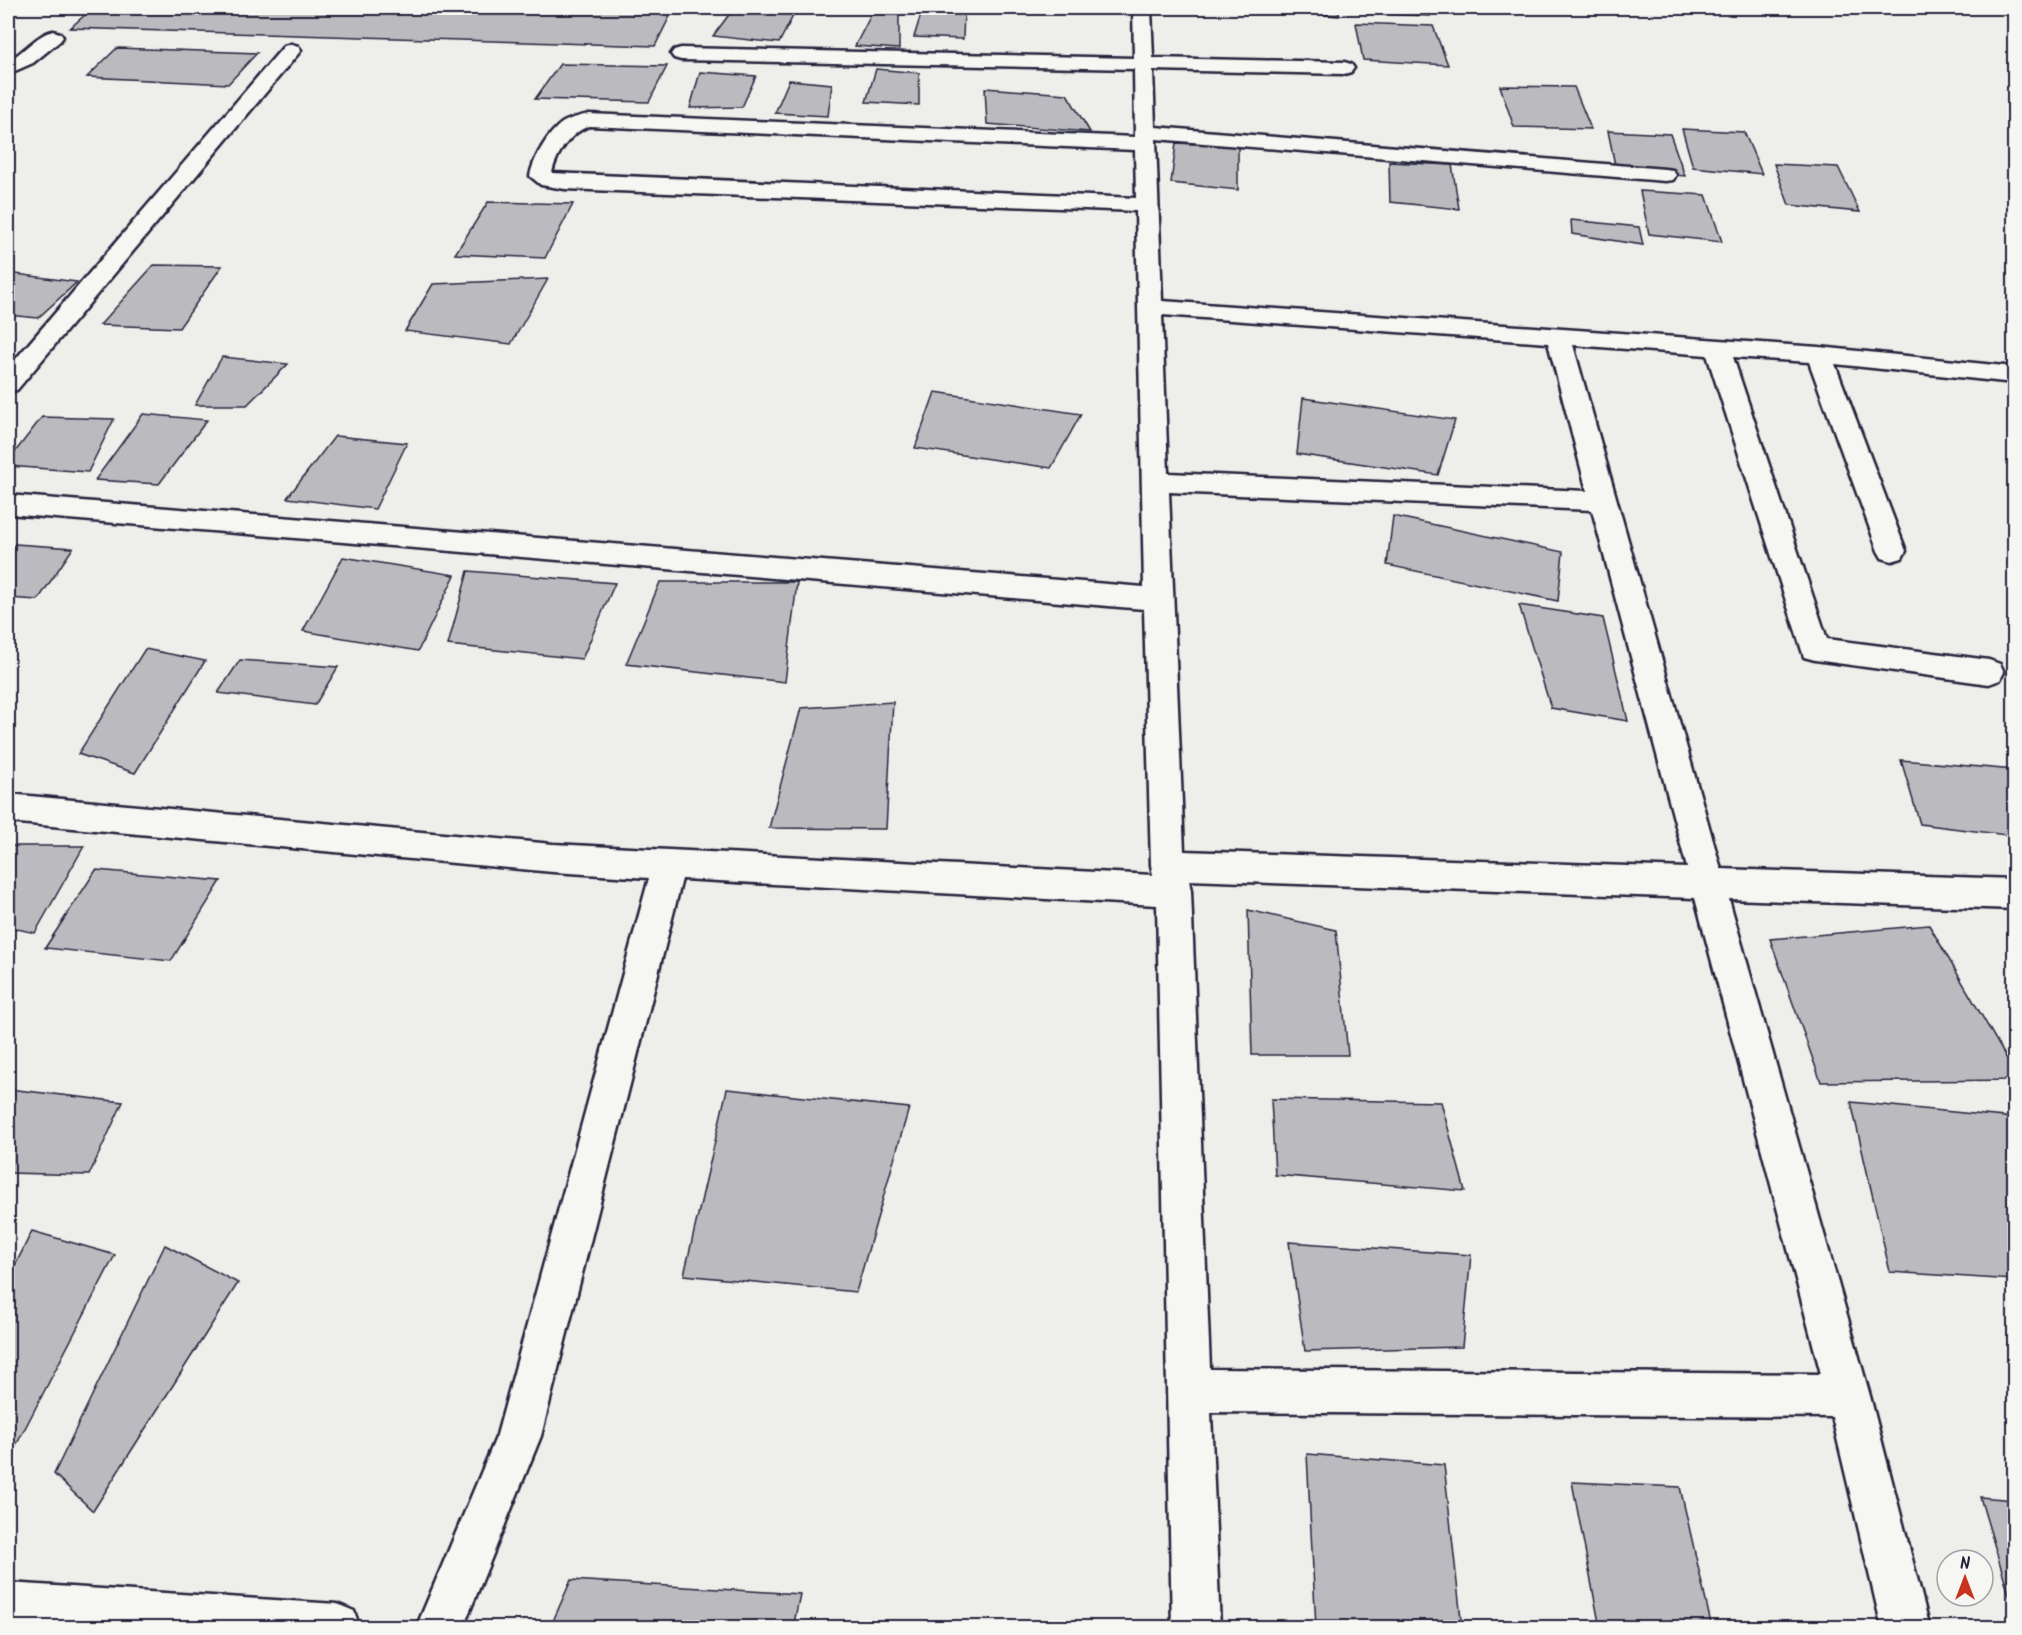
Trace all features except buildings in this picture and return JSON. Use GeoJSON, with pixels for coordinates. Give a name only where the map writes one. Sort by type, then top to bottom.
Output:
{"type":"FeatureCollection","features":[{"type":"Feature","properties":{"kind":"street"},"geometry":{"type":"LineString","coordinates":[[1142,8],[1158,599],[1171,878],[1196,1628]]}},
{"type":"Feature","properties":{"kind":"street"},"geometry":{"type":"LineString","coordinates":[[8,68],[26,59],[53,37]]}},
{"type":"Feature","properties":{"kind":"street"},"geometry":{"type":"LineString","coordinates":[[8,384],[291,50]]}},
{"type":"Feature","properties":{"kind":"street"},"geometry":{"type":"LineString","coordinates":[[681,54],[1344,69]]}},
{"type":"Feature","properties":{"kind":"street"},"geometry":{"type":"LineString","coordinates":[[1146,206],[565,182],[549,180],[541,176],[542,169],[566,128],[576,122],[589,120],[1144,138],[1665,175]]}},
{"type":"Feature","properties":{"kind":"street"},"geometry":{"type":"LineString","coordinates":[[1149,307],[1819,355],[2014,375]]}},
{"type":"Feature","properties":{"kind":"street"},"geometry":{"type":"LineString","coordinates":[[1558,336],[1848,1396],[1906,1628]]}},
{"type":"Feature","properties":{"kind":"street"},"geometry":{"type":"LineString","coordinates":[[1717,347],[1815,649],[1989,672]]}},
{"type":"Feature","properties":{"kind":"street"},"geometry":{"type":"LineString","coordinates":[[1819,355],[1892,551]]}},
{"type":"Feature","properties":{"kind":"street"},"geometry":{"type":"LineString","coordinates":[[1155,482],[1602,501]]}},
{"type":"Feature","properties":{"kind":"street"},"geometry":{"type":"LineString","coordinates":[[8,505],[1158,599]]}},
{"type":"Feature","properties":{"kind":"street"},"geometry":{"type":"LineString","coordinates":[[8,808],[553,858],[669,865],[1171,878],[1707,884],[2014,894]]}},
{"type":"Feature","properties":{"kind":"street"},"geometry":{"type":"LineString","coordinates":[[439,1628],[519,1436],[669,865]]}},
{"type":"Feature","properties":{"kind":"street"},"geometry":{"type":"LineString","coordinates":[[1189,1390],[1848,1396]]}},
{"type":"Feature","properties":{"kind":"street"},"geometry":{"type":"LineString","coordinates":[[8,1607],[337,1628]]}}]}
